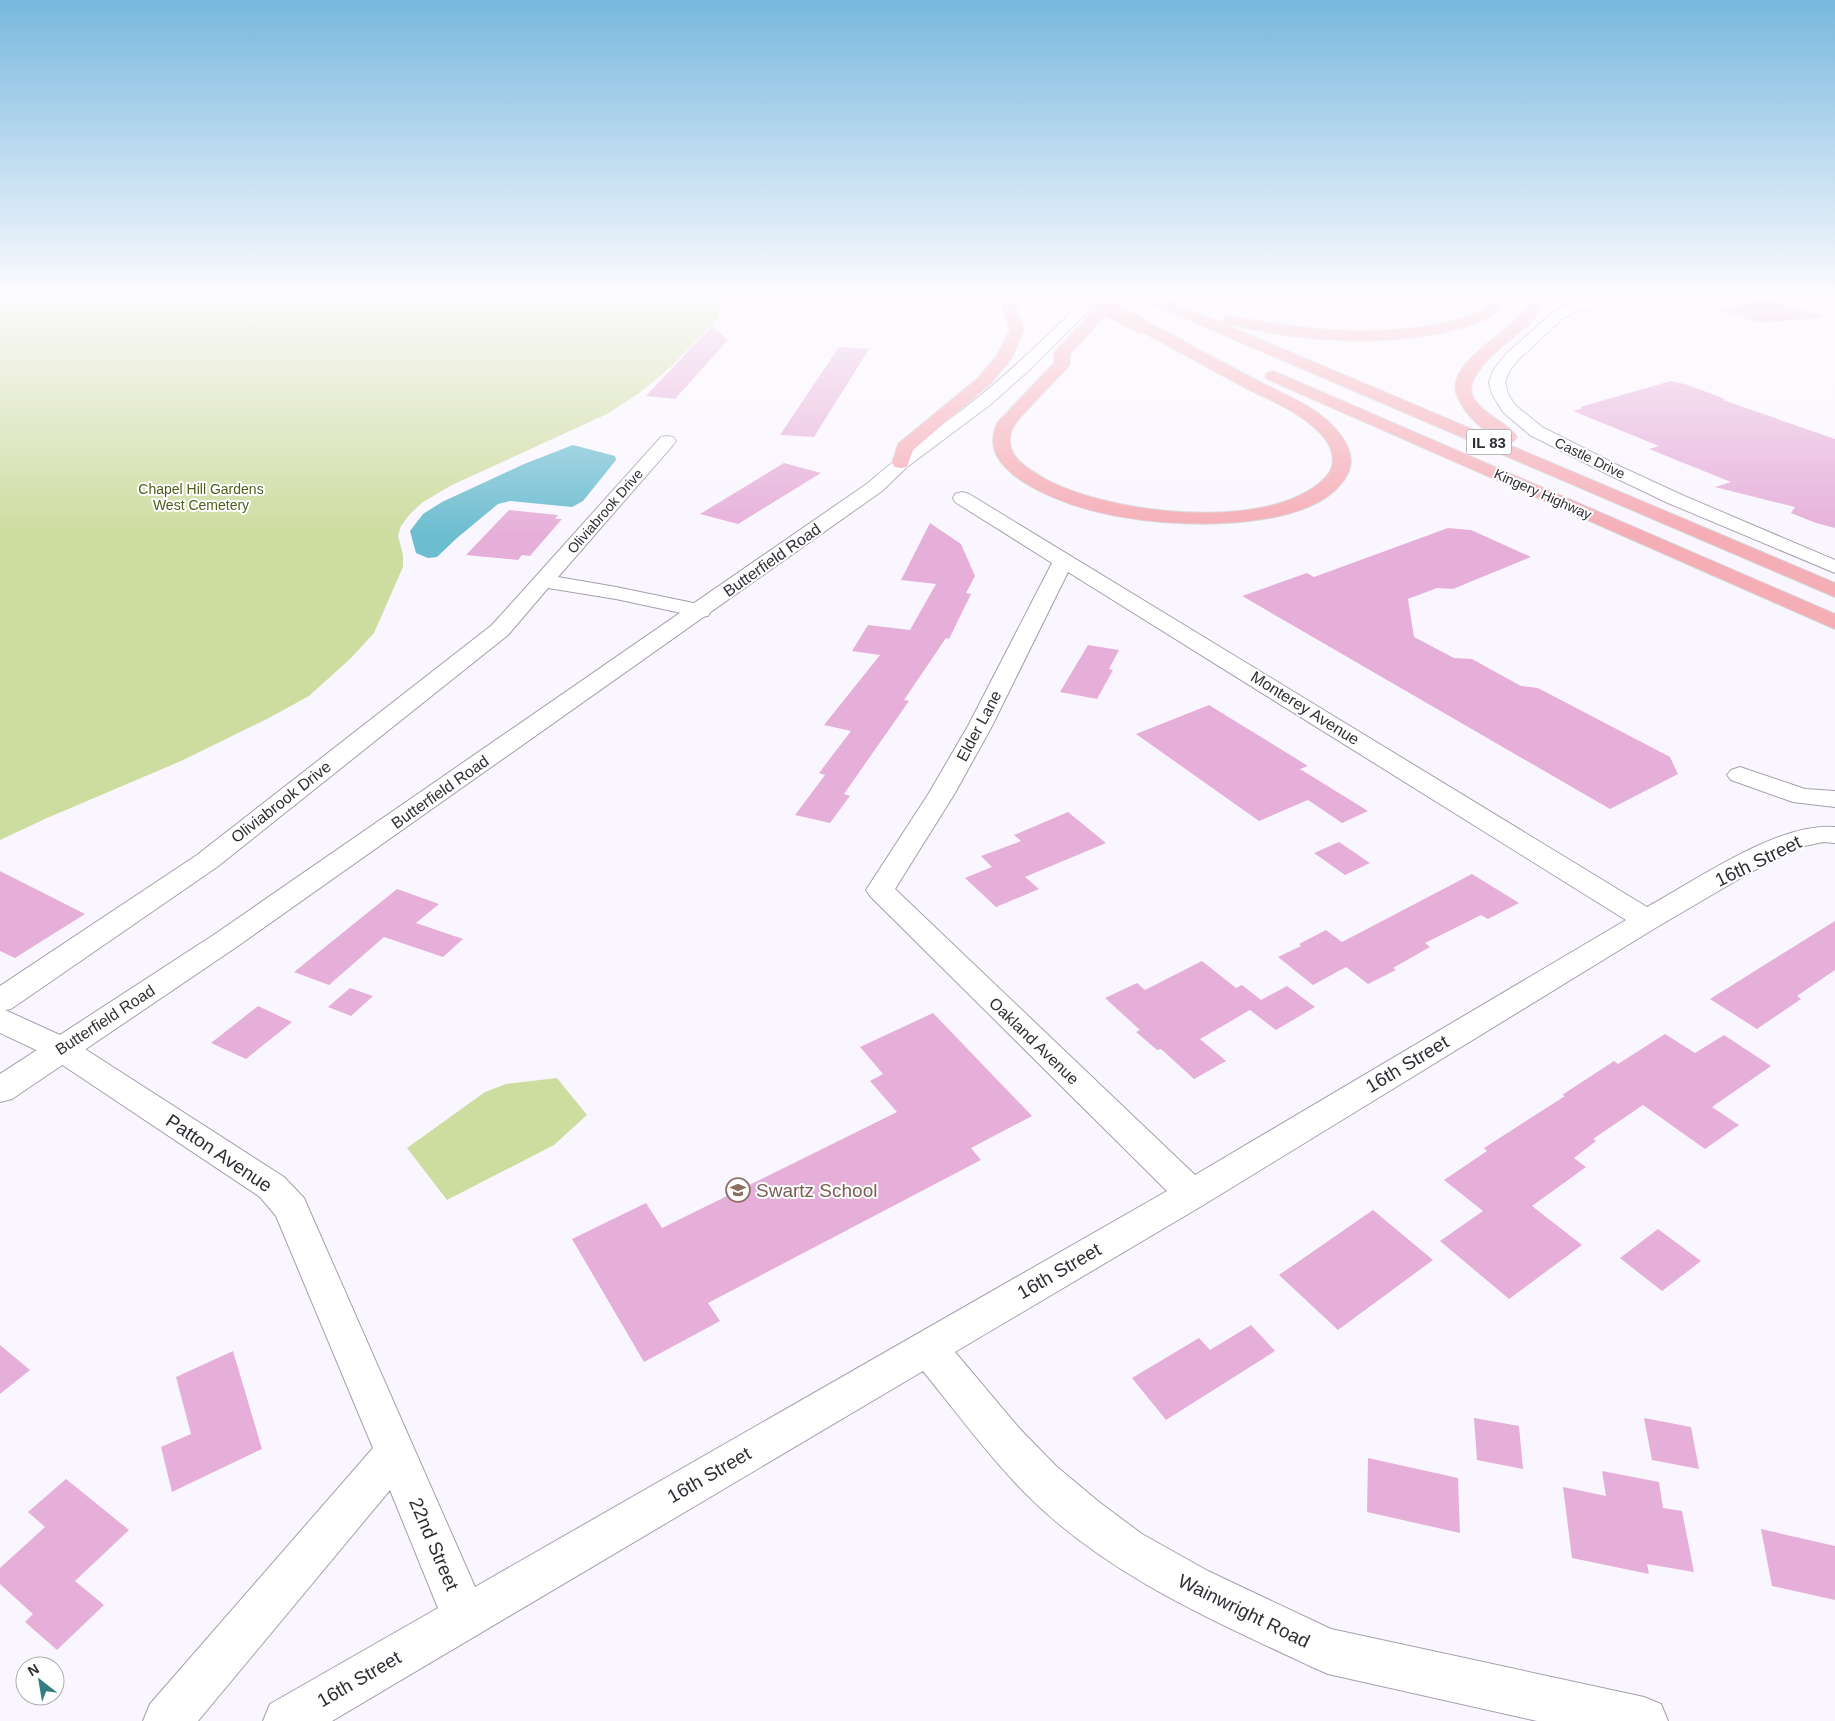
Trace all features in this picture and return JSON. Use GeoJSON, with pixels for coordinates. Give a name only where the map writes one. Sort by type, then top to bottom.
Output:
{"type":"FeatureCollection","features":[{"type":"Feature","properties":{"kind":"highway"},"geometry":{"type":"LineString","coordinates":[[900,463],[904,448],[965,398],[990,374]]}},
{"type":"Feature","properties":{"kind":"highway"},"geometry":{"type":"LineString","coordinates":[[1052,374],[1007,422],[1000,440],[1006,457],[1015,467],[1033,480],[1054,490],[1092,503],[1127,511],[1162,516],[1198,517],[1261,514],[1292,506],[1314,497],[1332,485],[1342,470],[1343,456],[1338,444],[1326,430],[1295,407],[1236,374]]}},
{"type":"Feature","properties":{"kind":"highway","name":"Kingery Highway"},"geometry":{"type":"LineString","coordinates":[[1262,374],[1835,622]]}},
{"type":"Feature","properties":{"kind":"highway","name":"Kingery Highway"},"geometry":{"type":"LineString","coordinates":[[1327,374],[1835,590]]}},
{"type":"Feature","properties":{"kind":"highway"},"geometry":{"type":"LineString","coordinates":[[1467,374],[1463,381],[1464,396],[1469,408],[1501,433],[1584,477],[1808,579]]}},
{"type":"Feature","properties":{"kind":"street","name":"Butterfield Road"},"geometry":{"type":"LineString","coordinates":[[0,1090],[60,1048],[94,1029],[225,941],[700,611],[875,487],[900,463],[985,400],[1015,374]]}},
{"type":"Feature","properties":{"kind":"street","name":"Butterfield Road"},"geometry":{"type":"LineString","coordinates":[[875,487],[912,472],[1005,402],[1037,374]]}},
{"type":"Feature","properties":{"kind":"street","name":"Castle Drive"},"geometry":{"type":"LineString","coordinates":[[1500,374],[1497,382],[1500,394],[1509,408],[1536,430],[1609,468],[1675,499],[1835,567]]}},
{"type":"Feature","properties":{"kind":"street","name":"Oliviabrook Drive"},"geometry":{"type":"LineString","coordinates":[[0,1000],[147,903],[207,860],[500,630],[667,441]]}},
{"type":"Feature","properties":{"kind":"street","name":"Monterey Avenue"},"geometry":{"type":"LineString","coordinates":[[962,498],[1647,920]]}},
{"type":"Feature","properties":{"kind":"street","name":"Elder Lane"},"geometry":{"type":"LineString","coordinates":[[883,886],[942,793],[980,726],[1064,560]]}},
{"type":"Feature","properties":{"kind":"street"},"geometry":{"type":"LineString","coordinates":[[544,582],[616,593],[700,611]]}},
{"type":"Feature","properties":{"kind":"street"},"geometry":{"type":"LineString","coordinates":[[1740,775],[1802,796],[1835,799]]}},
{"type":"Feature","properties":{"kind":"street","name":"16th Street"},"geometry":{"type":"LineString","coordinates":[[287,1721],[1192,1194],[1647,920],[1741,866],[1792,841],[1823,834],[1835,835]]}},
{"type":"Feature","properties":{"kind":"street","name":"Oakland Avenue"},"geometry":{"type":"LineString","coordinates":[[883,886],[880,890],[1192,1194]]}},
{"type":"Feature","properties":{"kind":"street","name":"Patton Avenue"},"geometry":{"type":"LineString","coordinates":[[0,1020],[60,1048],[272,1188],[291,1208],[399,1462]]}},
{"type":"Feature","properties":{"kind":"street","name":"Wainwright Road"},"geometry":{"type":"LineString","coordinates":[[928,1348],[1004,1441],[1041,1480],[1084,1518],[1120,1544],[1192,1587],[1328,1651],[1644,1721]]}},
{"type":"Feature","properties":{"kind":"street"},"geometry":{"type":"LineString","coordinates":[[167,1721],[399,1462]]}},
{"type":"Feature","properties":{"kind":"street","name":"22nd Street"},"geometry":{"type":"LineString","coordinates":[[399,1462],[465,1617]]}},
{"type":"Feature","properties":{"kind":"green space","name":"Chapel Hill Gardens West Cemetery"},"geometry":{"type":"Polygon","coordinates":[[[0,374],[662,374],[638,394],[607,414],[452,485],[423,502],[401,526],[398,536],[403,555],[403,567],[374,633],[350,659],[309,696],[181,761],[0,840],[0,374]]]}},
{"type":"Feature","properties":{"kind":"green space"},"geometry":{"type":"Polygon","coordinates":[[[557,1078],[587,1115],[554,1145],[447,1200],[407,1148],[485,1092],[506,1084],[557,1078]]]}},
{"type":"Feature","properties":{"kind":"water"},"geometry":{"type":"Polygon","coordinates":[[[573,445],[615,456],[616,460],[583,501],[572,507],[510,501],[498,504],[437,557],[428,558],[416,553],[410,531],[423,514],[442,502],[524,464],[573,445]]]}},
{"type":"Feature","properties":{"kind":"building"},"geometry":{"type":"Polygon","coordinates":[[[666,374],[697,374],[675,399],[646,396],[666,374]]]}},
{"type":"Feature","properties":{"kind":"building"},"geometry":{"type":"Polygon","coordinates":[[[821,374],[853,374],[814,437],[780,435],[821,374]]]}},
{"type":"Feature","properties":{"kind":"building"},"geometry":{"type":"Polygon","coordinates":[[[1671,381],[1688,385],[1725,399],[1723,400],[1835,439],[1835,528],[1791,513],[1795,507],[1715,487],[1731,482],[1649,449],[1659,446],[1573,411],[1583,408],[1580,407],[1671,381]]]}},
{"type":"Feature","properties":{"kind":"building"},"geometry":{"type":"Polygon","coordinates":[[[784,463],[821,473],[738,524],[700,514],[784,463]]]}},
{"type":"Feature","properties":{"kind":"building"},"geometry":{"type":"Polygon","coordinates":[[[509,510],[558,515],[555,519],[562,519],[530,556],[522,555],[518,560],[466,555],[509,510]]]}},
{"type":"Feature","properties":{"kind":"building"},"geometry":{"type":"Polygon","coordinates":[[[930,523],[961,544],[975,576],[966,593],[971,594],[949,639],[946,638],[904,700],[909,701],[844,794],[850,796],[830,823],[795,815],[825,775],[819,773],[851,731],[824,725],[880,655],[852,651],[868,625],[910,630],[936,584],[901,580],[930,523]]]}},
{"type":"Feature","properties":{"kind":"building"},"geometry":{"type":"Polygon","coordinates":[[[1448,528],[1471,530],[1531,557],[1453,589],[1437,588],[1408,599],[1414,637],[1454,658],[1472,659],[1521,686],[1538,688],[1670,757],[1678,774],[1610,809],[1242,596],[1307,573],[1314,577],[1448,528]]]}},
{"type":"Feature","properties":{"kind":"building"},"geometry":{"type":"Polygon","coordinates":[[[1088,645],[1119,650],[1109,669],[1113,670],[1097,699],[1060,692],[1088,645]]]}},
{"type":"Feature","properties":{"kind":"building"},"geometry":{"type":"Polygon","coordinates":[[[1209,705],[1308,766],[1300,769],[1368,811],[1342,823],[1308,800],[1259,821],[1136,734],[1209,705]]]}},
{"type":"Feature","properties":{"kind":"building"},"geometry":{"type":"Polygon","coordinates":[[[1068,812],[1106,843],[1025,877],[1039,889],[996,907],[965,878],[992,867],[981,856],[1021,841],[1014,835],[1068,812]]]}},
{"type":"Feature","properties":{"kind":"building"},"geometry":{"type":"Polygon","coordinates":[[[1339,842],[1370,863],[1345,875],[1314,853],[1339,842]]]}},
{"type":"Feature","properties":{"kind":"building"},"geometry":{"type":"Polygon","coordinates":[[[0,871],[85,914],[15,958],[0,951],[0,871]]]}},
{"type":"Feature","properties":{"kind":"building"},"geometry":{"type":"Polygon","coordinates":[[[1472,874],[1519,903],[1488,919],[1481,915],[1425,943],[1430,947],[1393,968],[1396,970],[1368,984],[1346,967],[1313,985],[1278,957],[1301,946],[1299,944],[1326,930],[1342,942],[1472,874]]]}},
{"type":"Feature","properties":{"kind":"building"},"geometry":{"type":"Polygon","coordinates":[[[397,889],[439,904],[416,923],[463,939],[443,957],[384,937],[329,985],[294,972],[397,889]]]}},
{"type":"Feature","properties":{"kind":"building"},"geometry":{"type":"Polygon","coordinates":[[[1835,921],[1835,970],[1797,996],[1801,999],[1757,1029],[1710,999],[1835,921]]]}},
{"type":"Feature","properties":{"kind":"building"},"geometry":{"type":"Polygon","coordinates":[[[1202,961],[1236,988],[1242,985],[1261,1000],[1287,986],[1315,1007],[1276,1030],[1250,1010],[1200,1039],[1226,1061],[1194,1079],[1161,1049],[1157,1050],[1136,1032],[1140,1030],[1105,998],[1137,983],[1145,990],[1202,961]]]}},
{"type":"Feature","properties":{"kind":"building"},"geometry":{"type":"Polygon","coordinates":[[[350,988],[373,996],[351,1016],[328,1007],[350,988]]]}},
{"type":"Feature","properties":{"kind":"building"},"geometry":{"type":"Polygon","coordinates":[[[258,1006],[292,1022],[246,1059],[211,1043],[258,1006]]]}},
{"type":"Feature","properties":{"kind":"building"},"geometry":{"type":"Polygon","coordinates":[[[933,1013],[1032,1116],[971,1148],[981,1160],[708,1303],[720,1321],[644,1362],[572,1239],[646,1203],[662,1228],[897,1112],[870,1081],[883,1074],[860,1047],[933,1013]]]}},
{"type":"Feature","properties":{"kind":"building"},"geometry":{"type":"Polygon","coordinates":[[[1665,1034],[1695,1053],[1724,1035],[1771,1066],[1712,1107],[1739,1125],[1705,1149],[1643,1105],[1593,1139],[1596,1141],[1574,1158],[1586,1167],[1532,1206],[1582,1245],[1509,1299],[1440,1241],[1483,1211],[1444,1180],[1487,1151],[1484,1148],[1565,1096],[1562,1095],[1614,1061],[1618,1064],[1665,1034]]]}},
{"type":"Feature","properties":{"kind":"building"},"geometry":{"type":"Polygon","coordinates":[[[1373,1210],[1433,1260],[1338,1330],[1279,1275],[1373,1210]]]}},
{"type":"Feature","properties":{"kind":"building"},"geometry":{"type":"Polygon","coordinates":[[[1658,1229],[1701,1261],[1662,1291],[1620,1258],[1658,1229]]]}},
{"type":"Feature","properties":{"kind":"building"},"geometry":{"type":"Polygon","coordinates":[[[1251,1325],[1275,1351],[1166,1420],[1132,1378],[1199,1338],[1210,1350],[1251,1325]]]}},
{"type":"Feature","properties":{"kind":"building"},"geometry":{"type":"Polygon","coordinates":[[[0,1345],[30,1370],[0,1394],[0,1345]]]}},
{"type":"Feature","properties":{"kind":"building"},"geometry":{"type":"Polygon","coordinates":[[[233,1351],[262,1449],[172,1492],[161,1447],[191,1434],[176,1377],[233,1351]]]}},
{"type":"Feature","properties":{"kind":"building"},"geometry":{"type":"Polygon","coordinates":[[[1474,1418],[1519,1426],[1523,1469],[1477,1460],[1474,1418]]]}},
{"type":"Feature","properties":{"kind":"building"},"geometry":{"type":"Polygon","coordinates":[[[1644,1418],[1691,1427],[1699,1469],[1652,1460],[1644,1418]]]}},
{"type":"Feature","properties":{"kind":"building"},"geometry":{"type":"Polygon","coordinates":[[[1368,1458],[1458,1478],[1460,1533],[1367,1512],[1368,1458]]]}},
{"type":"Feature","properties":{"kind":"building"},"geometry":{"type":"Polygon","coordinates":[[[1602,1471],[1659,1482],[1663,1508],[1682,1511],[1694,1572],[1647,1564],[1649,1574],[1572,1558],[1563,1487],[1606,1496],[1602,1471]]]}},
{"type":"Feature","properties":{"kind":"building"},"geometry":{"type":"Polygon","coordinates":[[[66,1479],[129,1530],[75,1581],[104,1605],[57,1650],[25,1622],[33,1614],[0,1584],[0,1568],[45,1527],[28,1512],[66,1479]]]}},
{"type":"Feature","properties":{"kind":"building"},"geometry":{"type":"Polygon","coordinates":[[[1761,1529],[1835,1546],[1835,1600],[1772,1586],[1761,1529]]]}},
{"type":"Feature","properties":{"kind":"place","name":"Swartz School"},"geometry":{"type":"Point","coordinates":[738,1190]}}]}
